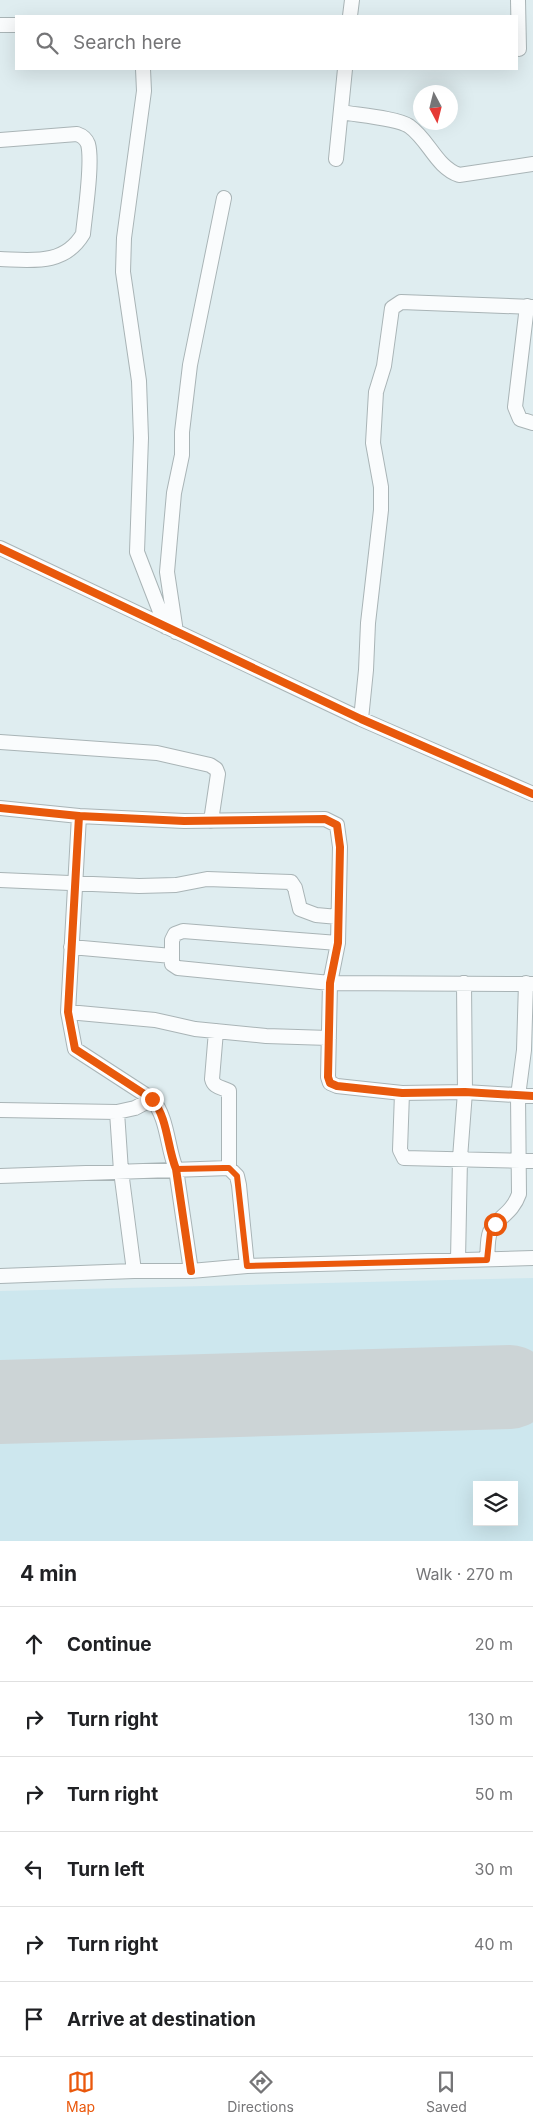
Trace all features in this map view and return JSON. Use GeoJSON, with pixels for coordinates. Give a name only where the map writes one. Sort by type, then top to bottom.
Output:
{"type":"FeatureCollection","features":[{"type":"Feature","properties":{"kind":"street"},"geometry":{"type":"LineString","coordinates":[[350,15],[352,0]]}},
{"type":"Feature","properties":{"kind":"street"},"geometry":{"type":"LineString","coordinates":[[518,0],[519,49]]}},
{"type":"Feature","properties":{"kind":"street"},"geometry":{"type":"LineString","coordinates":[[0,25],[15,25]]}},
{"type":"Feature","properties":{"kind":"street"},"geometry":{"type":"LineString","coordinates":[[143,70],[144,91],[124,238],[123,272],[139,381],[141,438],[137,552],[171,630]]}},
{"type":"Feature","properties":{"kind":"street"},"geometry":{"type":"LineString","coordinates":[[336,160],[345,70]]}},
{"type":"Feature","properties":{"kind":"street"},"geometry":{"type":"LineString","coordinates":[[341,112],[408,126],[444,166],[451,172],[459,175],[533,164]]}},
{"type":"Feature","properties":{"kind":"street"},"geometry":{"type":"LineString","coordinates":[[0,140],[77,134],[83,136],[87,142],[89,166],[83,234],[79,240],[60,255],[47,260],[0,259]]}},
{"type":"Feature","properties":{"kind":"street"},"geometry":{"type":"LineString","coordinates":[[171,630],[168,572],[174,493],[182,455],[182,432],[190,365],[224,198]]}},
{"type":"Feature","properties":{"kind":"street"},"geometry":{"type":"LineString","coordinates":[[361,719],[368,623],[381,510],[381,487],[373,443],[376,392],[384,366],[392,308],[401,302],[530,306],[515,407],[520,419],[533,424]]}},
{"type":"Feature","properties":{"kind":"street"},"geometry":{"type":"LineString","coordinates":[[0,548],[361,719],[533,794]]}},
{"type":"Feature","properties":{"kind":"street"},"geometry":{"type":"LineString","coordinates":[[0,742],[157,753],[210,764],[216,769],[218,774],[210,821]]}},
{"type":"Feature","properties":{"kind":"street"},"geometry":{"type":"LineString","coordinates":[[0,808],[79,816],[210,821],[325,819],[332,821],[339,829],[338,943],[330,983],[328,1038],[328,1077],[331,1084],[402,1092],[466,1092],[533,1096]]}},
{"type":"Feature","properties":{"kind":"street"},"geometry":{"type":"LineString","coordinates":[[79,816],[68,1012],[75,1049],[152,1099],[160,1108],[170,1156],[176,1169],[191,1271]]}},
{"type":"Feature","properties":{"kind":"street"},"geometry":{"type":"LineString","coordinates":[[0,880],[139,886],[176,885],[207,879],[291,882],[295,888],[300,909],[316,916],[338,917]]}},
{"type":"Feature","properties":{"kind":"street"},"geometry":{"type":"LineString","coordinates":[[338,943],[183,931],[173,937],[172,964],[178,968],[330,983],[530,983],[518,1096],[526,1160],[516,1204],[495,1224],[490,1232],[487,1260]]}},
{"type":"Feature","properties":{"kind":"street"},"geometry":{"type":"LineString","coordinates":[[71,947],[172,956]]}},
{"type":"Feature","properties":{"kind":"street"},"geometry":{"type":"LineString","coordinates":[[458,1260],[460,1158],[466,1092],[464,984]]}},
{"type":"Feature","properties":{"kind":"street"},"geometry":{"type":"LineString","coordinates":[[68,1012],[155,1020],[195,1029],[266,1036],[328,1038]]}},
{"type":"Feature","properties":{"kind":"street"},"geometry":{"type":"LineString","coordinates":[[216,1031],[212,1079],[213,1084],[217,1087],[229,1091],[229,1168],[237,1176],[239,1185],[247,1266]]}},
{"type":"Feature","properties":{"kind":"street"},"geometry":{"type":"LineString","coordinates":[[402,1092],[400,1150],[402,1156],[407,1158],[526,1160]]}},
{"type":"Feature","properties":{"kind":"street"},"geometry":{"type":"LineString","coordinates":[[0,1110],[117,1112],[134,1108],[152,1099]]}},
{"type":"Feature","properties":{"kind":"street"},"geometry":{"type":"LineString","coordinates":[[117,1112],[121,1171],[134,1271]]}},
{"type":"Feature","properties":{"kind":"street"},"geometry":{"type":"LineString","coordinates":[[0,1176],[229,1168]]}},
{"type":"Feature","properties":{"kind":"street"},"geometry":{"type":"LineString","coordinates":[[0,1276],[191,1271],[247,1266],[533,1258]]}},
{"type":"Feature","properties":{"kind":"shaded area"},"geometry":{"type":"Polygon","coordinates":[[[533,1278],[533,1541],[0,1541],[0,1291],[533,1278]]]}},
{"type":"Feature","properties":{"kind":"runway"},"geometry":{"type":"LineString","coordinates":[[0,1402],[510,1387]]}},
{"type":"Feature","properties":{"kind":"cycle path"},"geometry":{"type":"LineString","coordinates":[[0,548],[361,719],[533,794]]}},
{"type":"Feature","properties":{"kind":"cycle path"},"geometry":{"type":"LineString","coordinates":[[0,808],[79,816],[68,1012],[75,1049],[152,1099],[157,1107],[164,1124],[176,1169],[191,1271]]}},
{"type":"Feature","properties":{"kind":"cycle path"},"geometry":{"type":"LineString","coordinates":[[79,816],[184,821],[325,819],[337,825],[340,847],[338,943],[330,983],[328,1077],[330,1083],[337,1086],[402,1093],[465,1092],[533,1096]]}},
{"type":"Feature","properties":{"kind":"route"},"geometry":{"type":"LineString","coordinates":[[152,1099],[160,1108],[170,1156],[176,1169],[229,1168],[237,1176],[247,1266],[487,1260],[490,1232],[495,1224]]}}]}
